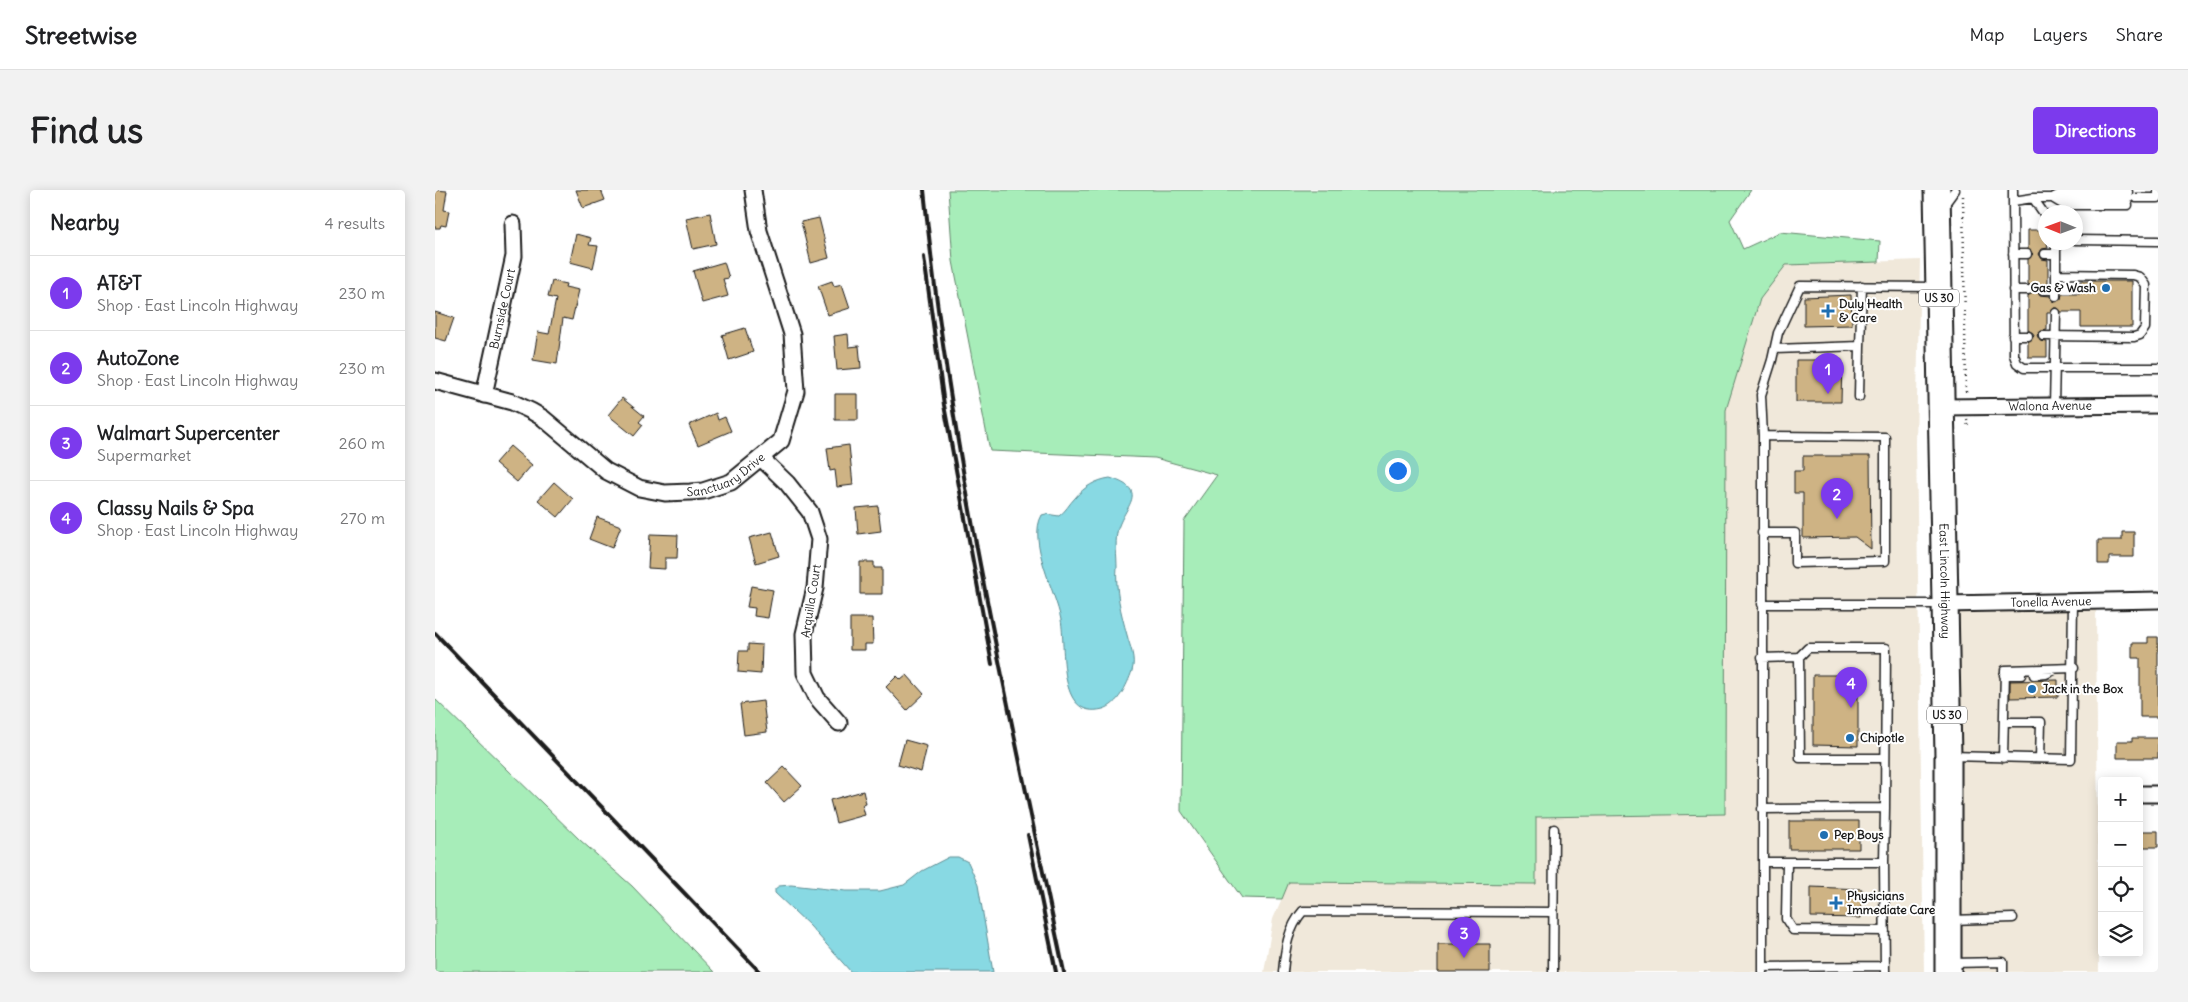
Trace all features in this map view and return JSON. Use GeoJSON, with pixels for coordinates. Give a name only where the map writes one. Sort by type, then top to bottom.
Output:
{"type":"FeatureCollection","features":[{"type":"Feature","properties":{"kind":"main road","name":"East Lincoln Highway"},"geometry":{"type":"LineString","coordinates":[[1937,190],[1948,756],[1948,967]]}},
{"type":"Feature","properties":{"kind":"street","name":"Sanctuary Drive"},"geometry":{"type":"LineString","coordinates":[[435,381],[513,402],[543,418],[606,471],[624,482],[651,491],[690,492],[717,487],[731,482],[781,441],[796,391],[792,334],[759,231],[753,190]]}},
{"type":"Feature","properties":{"kind":"street","name":"Burnside Court"},"geometry":{"type":"LineString","coordinates":[[484,394],[514,256],[513,224]]}},
{"type":"Feature","properties":{"kind":"street","name":"Walona Avenue"},"geometry":{"type":"LineString","coordinates":[[1942,407],[2158,405]]}},
{"type":"Feature","properties":{"kind":"street","name":"Arquilla Court"},"geometry":{"type":"LineString","coordinates":[[761,458],[787,482],[810,512],[819,539],[815,588],[804,634],[805,673],[817,698],[839,723]]}},
{"type":"Feature","properties":{"kind":"street","name":"Tonella Avenue"},"geometry":{"type":"LineString","coordinates":[[1945,604],[2158,600]]}},
{"type":"Feature","properties":{"kind":"street"},"geometry":{"type":"LineString","coordinates":[[2143,794],[2158,794]]}},
{"type":"Feature","properties":{"kind":"lane"},"geometry":{"type":"LineString","coordinates":[[1938,218],[1955,190]]}},
{"type":"Feature","properties":{"kind":"lane"},"geometry":{"type":"LineString","coordinates":[[2013,190],[2013,336],[2014,354],[2017,364],[2024,368],[2158,368]]}},
{"type":"Feature","properties":{"kind":"lane"},"geometry":{"type":"LineString","coordinates":[[2013,201],[2033,198],[2158,198],[2158,190]]}},
{"type":"Feature","properties":{"kind":"lane"},"geometry":{"type":"LineString","coordinates":[[2033,198],[2038,205]]}},
{"type":"Feature","properties":{"kind":"lane"},"geometry":{"type":"LineString","coordinates":[[2083,240],[2158,241]]}},
{"type":"Feature","properties":{"kind":"lane"},"geometry":{"type":"LineString","coordinates":[[2043,290],[2056,293],[2056,250]]}},
{"type":"Feature","properties":{"kind":"lane"},"geometry":{"type":"LineString","coordinates":[[2013,254],[2027,254]]}},
{"type":"Feature","properties":{"kind":"lane"},"geometry":{"type":"LineString","coordinates":[[2045,254],[2056,254]]}},
{"type":"Feature","properties":{"kind":"lane"},"geometry":{"type":"LineString","coordinates":[[2043,336],[2133,337],[2140,335],[2145,328],[2146,285],[2140,277],[2133,274],[2056,274]]}},
{"type":"Feature","properties":{"kind":"lane"},"geometry":{"type":"LineString","coordinates":[[1762,658],[1799,657],[1808,648],[1886,648],[1885,969],[1763,969],[1762,809],[1762,658],[1762,604],[1762,533],[1763,436],[1761,395],[1778,333],[1800,286],[1939,287]]}},
{"type":"Feature","properties":{"kind":"lane"},"geometry":{"type":"LineString","coordinates":[[1859,397],[1862,286]]}},
{"type":"Feature","properties":{"kind":"lane"},"geometry":{"type":"LineString","coordinates":[[2013,290],[2028,290]]}},
{"type":"Feature","properties":{"kind":"lane"},"geometry":{"type":"LineString","coordinates":[[2055,406],[2056,313]]}},
{"type":"Feature","properties":{"kind":"lane"},"geometry":{"type":"LineString","coordinates":[[2013,336],[2028,336]]}},
{"type":"Feature","properties":{"kind":"lane"},"geometry":{"type":"LineString","coordinates":[[1775,349],[1860,346]]}},
{"type":"Feature","properties":{"kind":"lane"},"geometry":{"type":"LineString","coordinates":[[1762,533],[1795,533],[1795,562],[1885,561],[1885,437],[1763,436]]}},
{"type":"Feature","properties":{"kind":"lane"},"geometry":{"type":"LineString","coordinates":[[1948,756],[2071,759],[2074,668],[2073,601]]}},
{"type":"Feature","properties":{"kind":"lane"},"geometry":{"type":"LineString","coordinates":[[1762,604],[1945,604]]}},
{"type":"Feature","properties":{"kind":"lane"},"geometry":{"type":"LineString","coordinates":[[1799,657],[1799,758],[1885,758]]}},
{"type":"Feature","properties":{"kind":"lane"},"geometry":{"type":"LineString","coordinates":[[2034,674],[2046,674],[2058,668]]}},
{"type":"Feature","properties":{"kind":"lane"},"geometry":{"type":"LineString","coordinates":[[2003,758],[2005,670],[2074,668]]}},
{"type":"Feature","properties":{"kind":"lane"},"geometry":{"type":"LineString","coordinates":[[2004,675],[2021,675]]}},
{"type":"Feature","properties":{"kind":"lane"},"geometry":{"type":"LineString","coordinates":[[2004,722],[2041,722],[2040,758]]}},
{"type":"Feature","properties":{"kind":"lane"},"geometry":{"type":"LineString","coordinates":[[1762,809],[1885,808]]}},
{"type":"Feature","properties":{"kind":"lane"},"geometry":{"type":"LineString","coordinates":[[1553,972],[1554,829]]}},
{"type":"Feature","properties":{"kind":"lane"},"geometry":{"type":"LineString","coordinates":[[1763,862],[1884,862]]}},
{"type":"Feature","properties":{"kind":"lane"},"geometry":{"type":"LineString","coordinates":[[1787,862],[1787,919],[1793,930],[1885,931]]}},
{"type":"Feature","properties":{"kind":"lane"},"geometry":{"type":"LineString","coordinates":[[1283,972],[1288,936],[1294,921],[1303,910],[1553,912]]}},
{"type":"Feature","properties":{"kind":"lane"},"geometry":{"type":"LineString","coordinates":[[1948,920],[2013,918]]}},
{"type":"Feature","properties":{"kind":"lane"},"geometry":{"type":"LineString","coordinates":[[1948,967],[2003,962],[2003,972]]}},
{"type":"Feature","properties":{"kind":"path"},"geometry":{"type":"LineString","coordinates":[[1963,190],[1966,383]]}},
{"type":"Feature","properties":{"kind":"shaded area"},"geometry":{"type":"Polygon","coordinates":[[[1920,260],[1916,443],[1924,972],[1264,972],[1273,919],[1289,882],[1536,884],[1536,817],[1725,814],[1726,410],[1760,299],[1786,265],[1920,260]]]}},
{"type":"Feature","properties":{"kind":"shaded area"},"geometry":{"type":"Polygon","coordinates":[[[2096,609],[2099,972],[1953,972],[1958,613],[2096,609]]]}},
{"type":"Feature","properties":{"kind":"green space"},"geometry":{"type":"Polygon","coordinates":[[[948,190],[1751,190],[1730,220],[1743,249],[1780,232],[1880,241],[1879,262],[1786,265],[1760,299],[1726,410],[1725,814],[1536,817],[1536,884],[1289,882],[1282,899],[1242,898],[1181,811],[1184,521],[1217,475],[1155,458],[990,451],[953,261],[948,190]]]}},
{"type":"Feature","properties":{"kind":"green space"},"geometry":{"type":"Polygon","coordinates":[[[435,699],[580,840],[632,886],[714,972],[435,972],[435,699]]]}},
{"type":"Feature","properties":{"kind":"water"},"geometry":{"type":"Polygon","coordinates":[[[1110,478],[1123,483],[1130,489],[1132,495],[1117,533],[1116,546],[1118,593],[1132,653],[1133,666],[1125,688],[1113,703],[1103,709],[1088,710],[1077,704],[1070,693],[1066,679],[1061,620],[1040,552],[1038,526],[1042,515],[1059,516],[1086,487],[1100,480],[1110,478]]]}},
{"type":"Feature","properties":{"kind":"water"},"geometry":{"type":"Polygon","coordinates":[[[949,857],[958,857],[968,862],[978,885],[993,972],[851,972],[810,926],[775,893],[775,889],[779,886],[791,885],[846,891],[880,891],[904,885],[922,871],[949,857]]]}},
{"type":"Feature","properties":{"kind":"building"},"geometry":{"type":"Polygon","coordinates":[[[435,190],[447,191],[444,210],[449,211],[446,226],[441,225],[440,228],[435,228],[435,190]]]}},
{"type":"Feature","properties":{"kind":"building"},"geometry":{"type":"Polygon","coordinates":[[[576,190],[601,190],[605,200],[583,208],[576,190]]]}},
{"type":"Feature","properties":{"kind":"building"},"geometry":{"type":"Polygon","coordinates":[[[710,213],[716,244],[693,249],[686,218],[710,213]]]}},
{"type":"Feature","properties":{"kind":"building"},"geometry":{"type":"Polygon","coordinates":[[[819,218],[829,258],[811,263],[801,222],[819,218]]]}},
{"type":"Feature","properties":{"kind":"building","name":"Gas & Wash"},"geometry":{"type":"Polygon","coordinates":[[[2028,230],[2038,230],[2038,250],[2041,250],[2039,254],[2042,259],[2048,260],[2048,284],[2038,287],[2037,290],[2040,295],[2050,296],[2056,302],[2061,299],[2062,294],[2080,294],[2080,281],[2132,281],[2132,327],[2081,327],[2081,312],[2061,312],[2058,308],[2054,308],[2051,312],[2047,312],[2047,330],[2041,331],[2037,335],[2040,341],[2047,342],[2047,357],[2028,357],[2028,342],[2034,336],[2028,330],[2028,296],[2034,290],[2028,284],[2028,259],[2033,254],[2028,249],[2028,230]]]}},
{"type":"Feature","properties":{"kind":"building"},"geometry":{"type":"Polygon","coordinates":[[[576,234],[591,238],[589,245],[598,246],[593,268],[570,262],[576,234]]]}},
{"type":"Feature","properties":{"kind":"building"},"geometry":{"type":"Polygon","coordinates":[[[724,262],[729,278],[723,279],[728,296],[702,303],[693,271],[724,262]]]}},
{"type":"Feature","properties":{"kind":"building"},"geometry":{"type":"Polygon","coordinates":[[[552,281],[566,284],[565,287],[579,290],[572,320],[563,318],[557,364],[533,360],[538,332],[549,334],[556,299],[548,297],[552,281]]]}},
{"type":"Feature","properties":{"kind":"building"},"geometry":{"type":"Polygon","coordinates":[[[832,281],[834,286],[842,284],[850,308],[828,315],[818,286],[832,281]]]}},
{"type":"Feature","properties":{"kind":"building","name":"Duly Health & Care"},"geometry":{"type":"Polygon","coordinates":[[[1851,295],[1852,325],[1804,326],[1804,297],[1851,295]]]}},
{"type":"Feature","properties":{"kind":"building"},"geometry":{"type":"Polygon","coordinates":[[[435,312],[454,318],[446,341],[435,338],[435,312]]]}},
{"type":"Feature","properties":{"kind":"building"},"geometry":{"type":"Polygon","coordinates":[[[745,328],[753,352],[729,360],[722,335],[745,328]]]}},
{"type":"Feature","properties":{"kind":"building"},"geometry":{"type":"Polygon","coordinates":[[[848,334],[849,347],[859,346],[861,368],[837,370],[834,336],[848,334]]]}},
{"type":"Feature","properties":{"kind":"building"},"geometry":{"type":"Polygon","coordinates":[[[1796,360],[1842,360],[1841,402],[1796,402],[1796,360]]]}},
{"type":"Feature","properties":{"kind":"building"},"geometry":{"type":"Polygon","coordinates":[[[835,394],[858,394],[858,420],[835,420],[835,394]]]}},
{"type":"Feature","properties":{"kind":"building"},"geometry":{"type":"Polygon","coordinates":[[[622,398],[644,416],[639,422],[643,425],[634,436],[608,415],[622,398]]]}},
{"type":"Feature","properties":{"kind":"building"},"geometry":{"type":"Polygon","coordinates":[[[716,413],[718,420],[725,417],[731,431],[698,445],[689,425],[716,413]]]}},
{"type":"Feature","properties":{"kind":"building"},"geometry":{"type":"Polygon","coordinates":[[[849,445],[853,485],[837,487],[835,470],[830,471],[827,448],[849,445]]]}},
{"type":"Feature","properties":{"kind":"building"},"geometry":{"type":"Polygon","coordinates":[[[510,446],[532,465],[517,482],[495,463],[510,446]]]}},
{"type":"Feature","properties":{"kind":"building"},"geometry":{"type":"Polygon","coordinates":[[[1803,456],[1870,456],[1871,549],[1855,537],[1803,538],[1803,493],[1794,493],[1794,471],[1803,471],[1803,456]]]}},
{"type":"Feature","properties":{"kind":"building"},"geometry":{"type":"Polygon","coordinates":[[[554,482],[573,499],[558,517],[538,500],[554,482]]]}},
{"type":"Feature","properties":{"kind":"building"},"geometry":{"type":"Polygon","coordinates":[[[878,506],[881,531],[858,534],[856,508],[878,506]]]}},
{"type":"Feature","properties":{"kind":"building"},"geometry":{"type":"Polygon","coordinates":[[[597,517],[621,526],[612,548],[589,539],[597,517]]]}},
{"type":"Feature","properties":{"kind":"building"},"geometry":{"type":"Polygon","coordinates":[[[772,532],[779,556],[756,563],[749,538],[772,532]]]}},
{"type":"Feature","properties":{"kind":"building"},"geometry":{"type":"Polygon","coordinates":[[[2122,532],[2134,532],[2134,557],[2109,557],[2109,564],[2098,564],[2098,540],[2122,540],[2122,532]]]}},
{"type":"Feature","properties":{"kind":"building"},"geometry":{"type":"Polygon","coordinates":[[[650,534],[678,535],[677,558],[665,558],[665,569],[648,568],[650,534]]]}},
{"type":"Feature","properties":{"kind":"building"},"geometry":{"type":"Polygon","coordinates":[[[860,562],[874,562],[874,568],[882,568],[882,594],[860,594],[860,562]]]}},
{"type":"Feature","properties":{"kind":"building"},"geometry":{"type":"Polygon","coordinates":[[[751,586],[773,590],[768,618],[754,616],[755,608],[747,607],[751,586]]]}},
{"type":"Feature","properties":{"kind":"building"},"geometry":{"type":"Polygon","coordinates":[[[850,618],[872,618],[873,644],[865,644],[865,650],[850,650],[850,618]]]}},
{"type":"Feature","properties":{"kind":"building"},"geometry":{"type":"Polygon","coordinates":[[[2148,637],[2158,637],[2158,717],[2140,717],[2140,658],[2132,658],[2132,643],[2148,643],[2148,637]]]}},
{"type":"Feature","properties":{"kind":"building"},"geometry":{"type":"Polygon","coordinates":[[[748,644],[762,645],[761,674],[738,672],[739,651],[748,651],[748,644]]]}},
{"type":"Feature","properties":{"kind":"building"},"geometry":{"type":"Polygon","coordinates":[[[907,675],[924,694],[907,710],[886,687],[897,676],[901,680],[907,675]]]}},
{"type":"Feature","properties":{"kind":"building"},"geometry":{"type":"Polygon","coordinates":[[[1813,675],[1858,675],[1858,746],[1813,745],[1813,675]]]}},
{"type":"Feature","properties":{"kind":"building","name":"Jack in the Box"},"geometry":{"type":"Polygon","coordinates":[[[2058,680],[2058,697],[2010,698],[2010,681],[2058,680]]]}},
{"type":"Feature","properties":{"kind":"building"},"geometry":{"type":"Polygon","coordinates":[[[763,701],[767,732],[744,735],[740,704],[763,701]]]}},
{"type":"Feature","properties":{"kind":"building"},"geometry":{"type":"Polygon","coordinates":[[[2132,738],[2158,738],[2158,758],[2117,758],[2117,741],[2132,741],[2132,738]]]}},
{"type":"Feature","properties":{"kind":"building"},"geometry":{"type":"Polygon","coordinates":[[[905,740],[927,746],[921,772],[898,765],[905,740]]]}},
{"type":"Feature","properties":{"kind":"building"},"geometry":{"type":"Polygon","coordinates":[[[784,767],[802,786],[784,802],[767,783],[784,767]]]}},
{"type":"Feature","properties":{"kind":"building"},"geometry":{"type":"Polygon","coordinates":[[[863,791],[866,804],[862,805],[865,815],[836,823],[830,800],[863,791]]]}},
{"type":"Feature","properties":{"kind":"building","name":"Pep Boys"},"geometry":{"type":"Polygon","coordinates":[[[1789,821],[1859,821],[1859,849],[1789,849],[1789,821]]]}},
{"type":"Feature","properties":{"kind":"building"},"geometry":{"type":"Polygon","coordinates":[[[2143,831],[2158,831],[2158,847],[2143,847],[2143,831]]]}},
{"type":"Feature","properties":{"kind":"building","name":"Physicians Immediate Care"},"geometry":{"type":"Polygon","coordinates":[[[1811,887],[1862,889],[1861,918],[1811,917],[1811,887]]]}},
{"type":"Feature","properties":{"kind":"building"},"geometry":{"type":"Polygon","coordinates":[[[1438,944],[1490,944],[1490,972],[1438,972],[1438,944]]]}},
{"type":"Feature","properties":{"kind":"railway"},"geometry":{"type":"LineString","coordinates":[[924,190],[935,289],[965,485],[983,583],[1064,972]]}},
{"type":"Feature","properties":{"kind":"railway"},"geometry":{"type":"LineString","coordinates":[[924,257],[944,405],[992,664]]}},
{"type":"Feature","properties":{"kind":"railway"},"geometry":{"type":"LineString","coordinates":[[435,633],[760,972]]}},
{"type":"Feature","properties":{"kind":"railway"},"geometry":{"type":"LineString","coordinates":[[1028,835],[1056,972]]}},
{"type":"Feature","properties":{"kind":"place","name":"Gas & Wash"},"geometry":{"type":"Point","coordinates":[2106,288]}},
{"type":"Feature","properties":{"kind":"place","name":"Duly Health & Care"},"geometry":{"type":"Point","coordinates":[1828,311]}},
{"type":"Feature","properties":{"kind":"place","name":"AT&T"},"geometry":{"type":"Point","coordinates":[1828,394]}},
{"type":"Feature","properties":{"kind":"place","name":"AutoZone"},"geometry":{"type":"Point","coordinates":[1837,519]}},
{"type":"Feature","properties":{"kind":"place","name":"Jack in the Box"},"geometry":{"type":"Point","coordinates":[2032,689]}},
{"type":"Feature","properties":{"kind":"place","name":"Classy Nails & Spa"},"geometry":{"type":"Point","coordinates":[1851,708]}},
{"type":"Feature","properties":{"kind":"place","name":"Chipotle"},"geometry":{"type":"Point","coordinates":[1850,738]}},
{"type":"Feature","properties":{"kind":"place","name":"Pep Boys"},"geometry":{"type":"Point","coordinates":[1824,835]}},
{"type":"Feature","properties":{"kind":"place","name":"Physicians Immediate Care"},"geometry":{"type":"Point","coordinates":[1836,903]}},
{"type":"Feature","properties":{"kind":"place","name":"Walmart Supercenter"},"geometry":{"type":"Point","coordinates":[1464,958]}}]}
